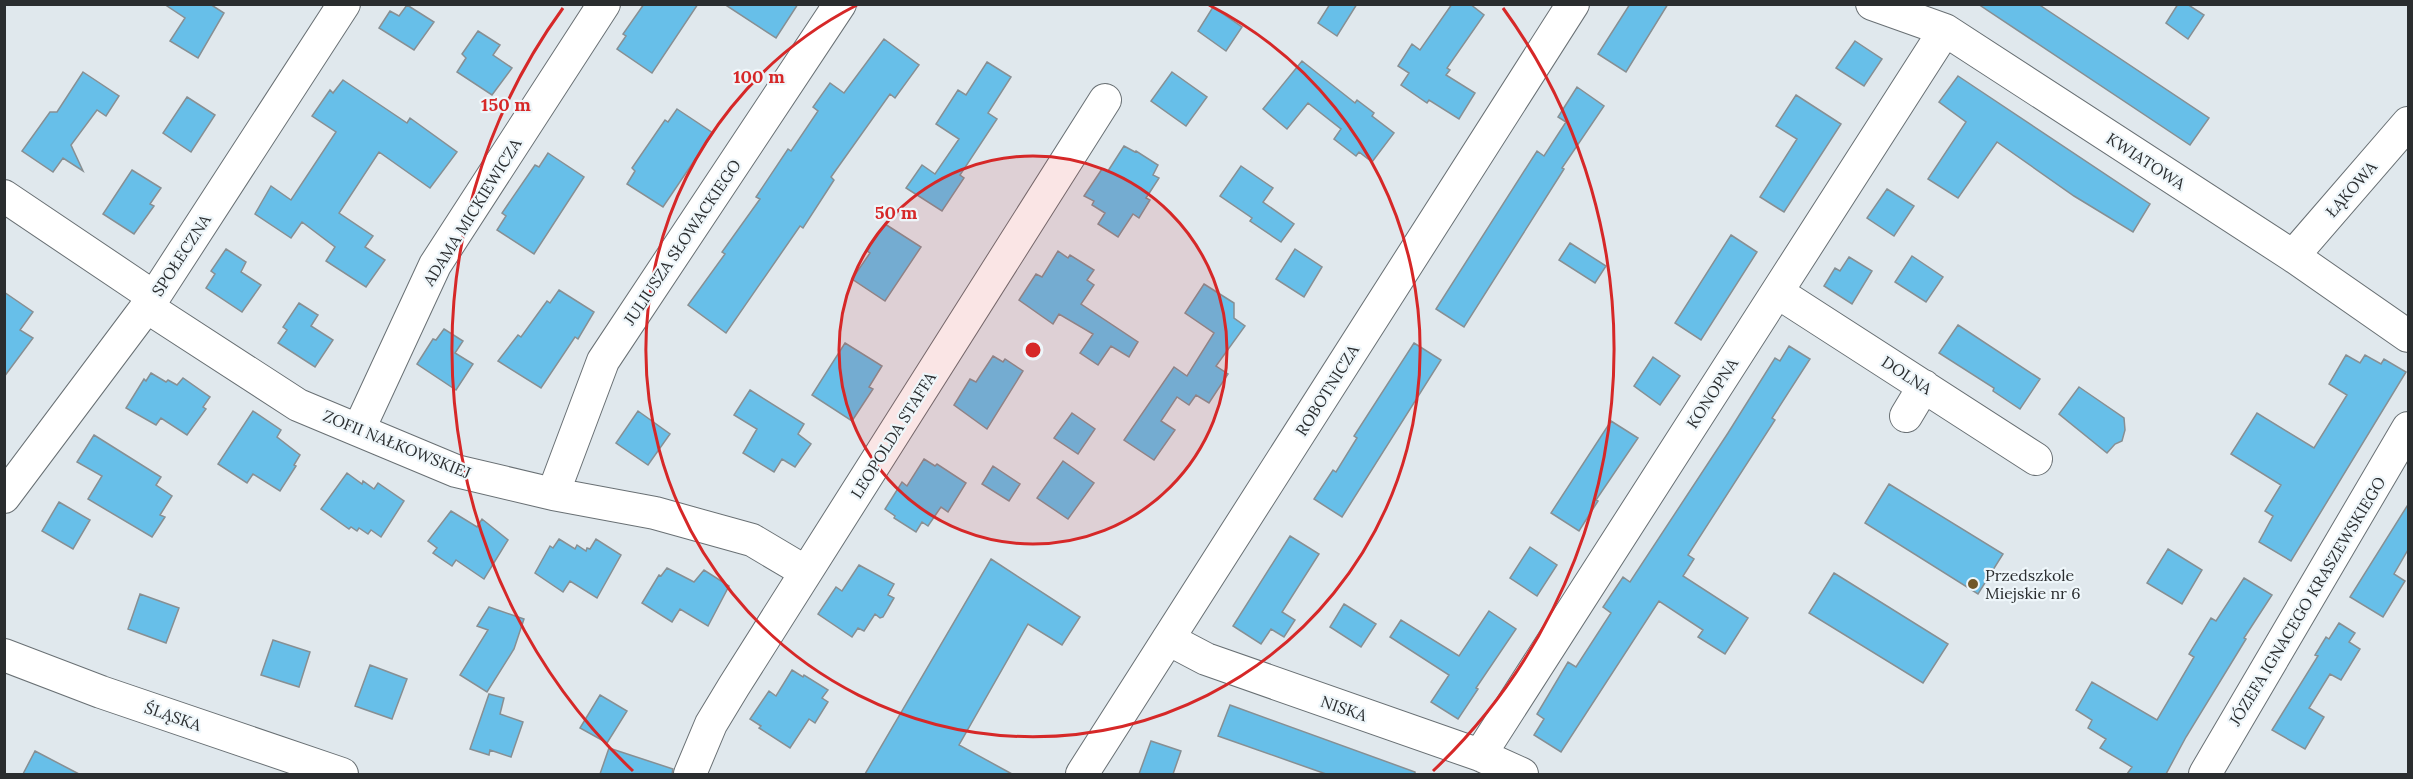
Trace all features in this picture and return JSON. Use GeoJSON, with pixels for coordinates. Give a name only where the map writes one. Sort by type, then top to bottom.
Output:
{"type":"FeatureCollection","features":[{"type":"Feature","properties":{"kind":"street","name":"SPOŁECZNA"},"geometry":{"type":"LineString","coordinates":[[4,497],[150,302],[344,4]]}},
{"type":"Feature","properties":{"kind":"street","name":"ADAMA MICKIEWICZA"},"geometry":{"type":"LineString","coordinates":[[359,429],[435,265],[604,4]]}},
{"type":"Feature","properties":{"kind":"street","name":"JULIUSZA SŁOWACKIEGO"},"geometry":{"type":"LineString","coordinates":[[553,494],[603,362],[840,4]]}},
{"type":"Feature","properties":{"kind":"street","name":"ROBOTNICZA"},"geometry":{"type":"LineString","coordinates":[[1082,774],[1573,4]]}},
{"type":"Feature","properties":{"kind":"street","name":"KWIATOWA"},"geometry":{"type":"LineString","coordinates":[[1872,4],[1945,30],[2293,256],[2409,336]]}},
{"type":"Feature","properties":{"kind":"street","name":"KONOPNA"},"geometry":{"type":"LineString","coordinates":[[1480,755],[1945,30]]}},
{"type":"Feature","properties":{"kind":"street","name":"LEOPOLDA STAFFA"},"geometry":{"type":"LineString","coordinates":[[690,774],[715,717],[1105,100]]}},
{"type":"Feature","properties":{"kind":"street","name":"ŁĄKOWA"},"geometry":{"type":"LineString","coordinates":[[2293,256],[2409,123]]}},
{"type":"Feature","properties":{"kind":"street","name":"ZOFII NAŁKOWSKIEJ"},"geometry":{"type":"LineString","coordinates":[[4,196],[150,302],[298,405],[456,471],[553,494],[655,513],[752,540],[806,572]]}},
{"type":"Feature","properties":{"kind":"street","name":"DOLNA"},"geometry":{"type":"LineString","coordinates":[[1777,292],[2036,459]]}},
{"type":"Feature","properties":{"kind":"street"},"geometry":{"type":"LineString","coordinates":[[1906,416],[1924,386]]}},
{"type":"Feature","properties":{"kind":"street","name":"JÓZEFA IGNACEGO KRASZEWSKIEGO"},"geometry":{"type":"LineString","coordinates":[[2205,774],[2409,428]]}},
{"type":"Feature","properties":{"kind":"street","name":"NISKA"},"geometry":{"type":"LineString","coordinates":[[1168,639],[1191,653],[1221,665],[1480,755],[1522,774]]}},
{"type":"Feature","properties":{"kind":"street","name":"ŚLĄSKA"},"geometry":{"type":"LineString","coordinates":[[4,655],[101,692],[342,774]]}},
{"type":"Feature","properties":{"kind":"building"},"geometry":{"type":"Polygon","coordinates":[[[164,4],[210,4],[224,13],[198,58],[170,41],[185,18],[164,4]]]}},
{"type":"Feature","properties":{"kind":"building"},"geometry":{"type":"Polygon","coordinates":[[[644,4],[698,4],[652,73],[617,49],[626,36],[623,34],[644,4]]]}},
{"type":"Feature","properties":{"kind":"building"},"geometry":{"type":"Polygon","coordinates":[[[724,4],[798,4],[776,38],[724,4]]]}},
{"type":"Feature","properties":{"kind":"building"},"geometry":{"type":"Polygon","coordinates":[[[1330,4],[1357,4],[1337,36],[1318,23],[1330,4]]]}},
{"type":"Feature","properties":{"kind":"building"},"geometry":{"type":"Polygon","coordinates":[[[1452,4],[1470,4],[1484,15],[1447,68],[1450,70],[1446,75],[1475,93],[1459,119],[1429,100],[1427,103],[1401,85],[1409,73],[1398,66],[1412,44],[1420,50],[1452,4]]]}},
{"type":"Feature","properties":{"kind":"building"},"geometry":{"type":"Polygon","coordinates":[[[1630,4],[1668,4],[1626,72],[1598,54],[1630,4]]]}},
{"type":"Feature","properties":{"kind":"building"},"geometry":{"type":"Polygon","coordinates":[[[1978,4],[2038,4],[2209,118],[2190,145],[1978,4]]]}},
{"type":"Feature","properties":{"kind":"building"},"geometry":{"type":"Polygon","coordinates":[[[2178,4],[2187,4],[2204,15],[2188,39],[2166,23],[2178,4]]]}},
{"type":"Feature","properties":{"kind":"building"},"geometry":{"type":"Polygon","coordinates":[[[407,5],[434,22],[414,50],[379,28],[390,11],[399,16],[407,5]]]}},
{"type":"Feature","properties":{"kind":"building"},"geometry":{"type":"Polygon","coordinates":[[[1213,7],[1242,27],[1226,51],[1198,31],[1213,7]]]}},
{"type":"Feature","properties":{"kind":"building"},"geometry":{"type":"Polygon","coordinates":[[[478,31],[500,45],[493,55],[512,68],[492,95],[457,72],[466,58],[462,54],[478,31]]]}},
{"type":"Feature","properties":{"kind":"building"},"geometry":{"type":"Polygon","coordinates":[[[884,39],[919,65],[895,98],[890,94],[831,177],[834,180],[803,228],[800,226],[726,333],[688,305],[725,254],[722,252],[760,199],[756,197],[788,149],[791,151],[818,111],[813,107],[830,83],[844,93],[884,39]]]}},
{"type":"Feature","properties":{"kind":"building"},"geometry":{"type":"Polygon","coordinates":[[[1855,41],[1882,59],[1864,86],[1836,68],[1855,41]]]}},
{"type":"Feature","properties":{"kind":"building"},"geometry":{"type":"Polygon","coordinates":[[[1302,61],[1355,103],[1357,100],[1374,113],[1372,116],[1394,133],[1372,162],[1359,152],[1356,156],[1334,139],[1341,129],[1308,103],[1287,129],[1263,109],[1302,61]]]}},
{"type":"Feature","properties":{"kind":"building"},"geometry":{"type":"Polygon","coordinates":[[[987,62],[1011,77],[988,113],[997,119],[960,175],[964,178],[942,211],[906,188],[922,165],[935,174],[959,139],[936,124],[958,90],[966,95],[987,62]]]}},
{"type":"Feature","properties":{"kind":"building"},"geometry":{"type":"Polygon","coordinates":[[[83,72],[119,96],[106,116],[97,110],[71,145],[83,171],[63,158],[53,172],[22,151],[50,112],[57,112],[83,72]]]}},
{"type":"Feature","properties":{"kind":"building"},"geometry":{"type":"Polygon","coordinates":[[[1172,72],[1207,97],[1186,126],[1151,101],[1172,72]]]}},
{"type":"Feature","properties":{"kind":"building"},"geometry":{"type":"Polygon","coordinates":[[[1958,76],[2150,204],[2133,232],[2074,196],[1997,142],[1958,198],[1928,179],[1966,122],[1939,102],[1958,76]]]}},
{"type":"Feature","properties":{"kind":"building"},"geometry":{"type":"Polygon","coordinates":[[[343,80],[407,123],[410,118],[457,152],[430,188],[379,152],[339,213],[373,236],[365,247],[385,260],[366,287],[326,261],[335,247],[302,222],[291,238],[255,214],[271,186],[291,200],[336,132],[312,116],[330,90],[333,93],[343,80]]]}},
{"type":"Feature","properties":{"kind":"building"},"geometry":{"type":"Polygon","coordinates":[[[1577,87],[1604,106],[1562,168],[1564,169],[1464,327],[1436,309],[1537,151],[1544,156],[1566,122],[1558,117],[1577,87]]]}},
{"type":"Feature","properties":{"kind":"building"},"geometry":{"type":"Polygon","coordinates":[[[1796,95],[1841,124],[1784,212],[1760,197],[1797,139],[1776,126],[1796,95]]]}},
{"type":"Feature","properties":{"kind":"building"},"geometry":{"type":"Polygon","coordinates":[[[187,97],[215,115],[191,152],[163,133],[187,97]]]}},
{"type":"Feature","properties":{"kind":"building"},"geometry":{"type":"Polygon","coordinates":[[[677,109],[713,133],[663,207],[627,184],[635,171],[632,168],[665,120],[668,122],[677,109]]]}},
{"type":"Feature","properties":{"kind":"building"},"geometry":{"type":"Polygon","coordinates":[[[1124,146],[1158,165],[1153,175],[1159,178],[1146,198],[1150,200],[1139,218],[1133,214],[1118,237],[1098,224],[1105,213],[1092,205],[1094,201],[1084,196],[1102,169],[1108,171],[1124,146]]]}},
{"type":"Feature","properties":{"kind":"building"},"geometry":{"type":"Polygon","coordinates":[[[548,153],[584,177],[534,254],[497,230],[506,216],[502,213],[535,165],[539,167],[548,153]]]}},
{"type":"Feature","properties":{"kind":"building"},"geometry":{"type":"Polygon","coordinates":[[[1241,166],[1273,188],[1263,202],[1294,224],[1281,242],[1250,221],[1252,218],[1220,196],[1241,166]]]}},
{"type":"Feature","properties":{"kind":"building"},"geometry":{"type":"Polygon","coordinates":[[[132,170],[161,188],[150,204],[154,206],[134,234],[103,214],[132,170]]]}},
{"type":"Feature","properties":{"kind":"building"},"geometry":{"type":"Polygon","coordinates":[[[1887,189],[1914,206],[1894,236],[1867,218],[1887,189]]]}},
{"type":"Feature","properties":{"kind":"building"},"geometry":{"type":"Polygon","coordinates":[[[885,224],[921,247],[885,301],[852,279],[870,253],[867,251],[885,224]]]}},
{"type":"Feature","properties":{"kind":"building"},"geometry":{"type":"Polygon","coordinates":[[[1731,235],[1757,252],[1701,340],[1675,323],[1731,235]]]}},
{"type":"Feature","properties":{"kind":"building"},"geometry":{"type":"Polygon","coordinates":[[[1570,243],[1606,266],[1595,283],[1559,260],[1570,243]]]}},
{"type":"Feature","properties":{"kind":"building"},"geometry":{"type":"Polygon","coordinates":[[[226,249],[246,262],[241,272],[261,285],[242,312],[206,288],[215,274],[211,271],[226,249]]]}},
{"type":"Feature","properties":{"kind":"building"},"geometry":{"type":"Polygon","coordinates":[[[1295,249],[1322,267],[1304,297],[1276,279],[1295,249]]]}},
{"type":"Feature","properties":{"kind":"building"},"geometry":{"type":"Polygon","coordinates":[[[1058,251],[1068,258],[1070,255],[1094,270],[1087,280],[1094,285],[1081,304],[1138,342],[1129,357],[1111,346],[1098,365],[1080,353],[1093,334],[1059,314],[1053,324],[1019,300],[1036,274],[1042,277],[1058,251]]]}},
{"type":"Feature","properties":{"kind":"building"},"geometry":{"type":"Polygon","coordinates":[[[1912,256],[1943,277],[1926,302],[1895,282],[1912,256]]]}},
{"type":"Feature","properties":{"kind":"building"},"geometry":{"type":"Polygon","coordinates":[[[1849,257],[1872,271],[1852,304],[1824,286],[1835,268],[1840,271],[1849,257]]]}},
{"type":"Feature","properties":{"kind":"building"},"geometry":{"type":"Polygon","coordinates":[[[1204,284],[1234,303],[1234,318],[1245,326],[1216,366],[1228,374],[1209,403],[1196,395],[1189,405],[1177,397],[1161,421],[1175,430],[1154,460],[1124,440],[1174,367],[1187,376],[1214,333],[1185,313],[1204,284]]]}},
{"type":"Feature","properties":{"kind":"building"},"geometry":{"type":"Polygon","coordinates":[[[559,290],[594,312],[578,339],[575,337],[541,388],[498,361],[518,335],[521,337],[547,301],[550,303],[559,290]]]}},
{"type":"Feature","properties":{"kind":"building"},"geometry":{"type":"Polygon","coordinates":[[[4,292],[33,312],[20,330],[33,338],[4,377],[4,292]]]}},
{"type":"Feature","properties":{"kind":"building"},"geometry":{"type":"Polygon","coordinates":[[[299,303],[318,315],[311,326],[333,340],[315,367],[278,343],[287,330],[283,327],[299,303]]]}},
{"type":"Feature","properties":{"kind":"building"},"geometry":{"type":"Polygon","coordinates":[[[1958,325],[2040,379],[2020,409],[1993,391],[1994,388],[1939,353],[1958,325]]]}},
{"type":"Feature","properties":{"kind":"building"},"geometry":{"type":"Polygon","coordinates":[[[444,329],[463,341],[455,353],[473,364],[456,390],[417,364],[433,339],[436,340],[444,329]]]}},
{"type":"Feature","properties":{"kind":"building"},"geometry":{"type":"Polygon","coordinates":[[[845,343],[882,366],[869,387],[873,389],[852,421],[812,395],[845,343]]]}},
{"type":"Feature","properties":{"kind":"building"},"geometry":{"type":"Polygon","coordinates":[[[1414,343],[1441,360],[1342,517],[1314,499],[1333,470],[1336,472],[1357,438],[1354,436],[1414,343]]]}},
{"type":"Feature","properties":{"kind":"building"},"geometry":{"type":"Polygon","coordinates":[[[1789,346],[1810,359],[1772,418],[1775,420],[1688,555],[1694,559],[1683,576],[1748,618],[1725,654],[1698,637],[1703,630],[1659,601],[1561,752],[1534,735],[1544,719],[1537,714],[1568,662],[1576,667],[1611,613],[1603,607],[1623,577],[1630,582],[1775,358],[1780,361],[1789,346]]]}},
{"type":"Feature","properties":{"kind":"building"},"geometry":{"type":"Polygon","coordinates":[[[2346,355],[2360,363],[2365,355],[2381,364],[2384,359],[2406,372],[2291,561],[2259,542],[2273,516],[2265,511],[2281,485],[2231,454],[2257,413],[2314,448],[2347,395],[2329,384],[2346,355]]]}},
{"type":"Feature","properties":{"kind":"building"},"geometry":{"type":"Polygon","coordinates":[[[993,356],[1003,362],[1005,359],[1023,371],[987,429],[954,405],[970,379],[976,382],[993,356]]]}},
{"type":"Feature","properties":{"kind":"building"},"geometry":{"type":"Polygon","coordinates":[[[1653,357],[1680,376],[1660,405],[1634,386],[1653,357]]]}},
{"type":"Feature","properties":{"kind":"building"},"geometry":{"type":"Polygon","coordinates":[[[151,373],[166,382],[168,380],[177,385],[183,378],[210,397],[203,407],[206,409],[187,435],[161,418],[156,425],[126,408],[144,379],[146,381],[151,373]]]}},
{"type":"Feature","properties":{"kind":"building"},"geometry":{"type":"Polygon","coordinates":[[[2079,387],[2124,418],[2125,430],[2122,441],[2115,444],[2107,453],[2059,414],[2079,387]]]}},
{"type":"Feature","properties":{"kind":"building"},"geometry":{"type":"Polygon","coordinates":[[[750,390],[804,424],[798,434],[811,444],[795,467],[782,459],[774,472],[743,453],[757,429],[734,415],[750,390]]]}},
{"type":"Feature","properties":{"kind":"building"},"geometry":{"type":"Polygon","coordinates":[[[253,411],[281,430],[277,437],[300,455],[294,465],[296,466],[280,491],[253,474],[247,483],[218,464],[253,411]]]}},
{"type":"Feature","properties":{"kind":"building"},"geometry":{"type":"Polygon","coordinates":[[[638,411],[670,434],[648,465],[616,443],[638,411]]]}},
{"type":"Feature","properties":{"kind":"building"},"geometry":{"type":"Polygon","coordinates":[[[1072,413],[1095,429],[1078,454],[1054,438],[1072,413]]]}},
{"type":"Feature","properties":{"kind":"building"},"geometry":{"type":"Polygon","coordinates":[[[1611,421],[1638,438],[1596,500],[1598,501],[1579,531],[1551,513],[1611,421]]]}},
{"type":"Feature","properties":{"kind":"building"},"geometry":{"type":"Polygon","coordinates":[[[94,435],[161,477],[156,485],[172,496],[160,515],[165,517],[152,537],[88,499],[102,476],[77,462],[94,435]]]}},
{"type":"Feature","properties":{"kind":"building"},"geometry":{"type":"Polygon","coordinates":[[[924,459],[935,466],[937,464],[966,483],[948,512],[941,507],[928,526],[922,522],[916,532],[894,518],[895,516],[885,509],[902,482],[907,486],[924,459]]]}},
{"type":"Feature","properties":{"kind":"building"},"geometry":{"type":"Polygon","coordinates":[[[1063,461],[1094,483],[1068,519],[1037,498],[1063,461]]]}},
{"type":"Feature","properties":{"kind":"building"},"geometry":{"type":"Polygon","coordinates":[[[993,466],[1020,484],[1009,501],[982,484],[993,466]]]}},
{"type":"Feature","properties":{"kind":"building"},"geometry":{"type":"Polygon","coordinates":[[[347,473],[362,484],[363,481],[374,489],[378,483],[404,501],[381,537],[371,530],[368,534],[359,528],[357,531],[351,527],[349,529],[321,509],[347,473]]]}},
{"type":"Feature","properties":{"kind":"building"},"geometry":{"type":"Polygon","coordinates":[[[1889,484],[2003,554],[1978,594],[1865,523],[1889,484]]]}},
{"type":"Feature","properties":{"kind":"building"},"geometry":{"type":"Polygon","coordinates":[[[59,502],[90,520],[73,549],[42,531],[59,502]]]}},
{"type":"Feature","properties":{"kind":"building"},"geometry":{"type":"Polygon","coordinates":[[[2409,503],[2409,548],[2394,574],[2405,581],[2383,617],[2350,597],[2409,503]]]}},
{"type":"Feature","properties":{"kind":"building"},"geometry":{"type":"Polygon","coordinates":[[[451,511],[477,527],[482,519],[508,540],[484,579],[456,560],[452,566],[433,553],[437,548],[428,541],[451,511]]]}},
{"type":"Feature","properties":{"kind":"building"},"geometry":{"type":"Polygon","coordinates":[[[1290,536],[1319,554],[1282,612],[1295,620],[1284,637],[1271,629],[1261,644],[1233,626],[1290,536]]]}},
{"type":"Feature","properties":{"kind":"building"},"geometry":{"type":"Polygon","coordinates":[[[559,539],[575,549],[577,545],[586,551],[596,539],[621,555],[597,598],[570,581],[563,592],[535,573],[550,546],[553,548],[559,539]]]}},
{"type":"Feature","properties":{"kind":"building"},"geometry":{"type":"Polygon","coordinates":[[[1530,547],[1557,565],[1537,596],[1510,578],[1530,547]]]}},
{"type":"Feature","properties":{"kind":"building"},"geometry":{"type":"Polygon","coordinates":[[[2168,549],[2202,570],[2182,604],[2147,583],[2168,549]]]}},
{"type":"Feature","properties":{"kind":"building"},"geometry":{"type":"Polygon","coordinates":[[[991,559],[1080,617],[1062,645],[1028,624],[959,745],[1012,774],[865,774],[991,559]]]}},
{"type":"Feature","properties":{"kind":"building"},"geometry":{"type":"Polygon","coordinates":[[[859,565],[894,584],[888,595],[894,598],[883,617],[880,618],[875,614],[864,631],[858,628],[852,637],[818,614],[836,587],[842,591],[859,565]]]}},
{"type":"Feature","properties":{"kind":"building"},"geometry":{"type":"Polygon","coordinates":[[[667,568],[694,582],[704,570],[729,586],[708,626],[680,609],[672,622],[642,603],[659,575],[661,576],[667,568]]]}},
{"type":"Feature","properties":{"kind":"building"},"geometry":{"type":"Polygon","coordinates":[[[1834,573],[1948,644],[1923,683],[1809,613],[1834,573]]]}},
{"type":"Feature","properties":{"kind":"building"},"geometry":{"type":"Polygon","coordinates":[[[2244,578],[2272,595],[2244,638],[2246,639],[2166,774],[2127,774],[2132,767],[2100,748],[2106,739],[2088,728],[2092,720],[2076,710],[2092,682],[2157,720],[2194,657],[2189,654],[2211,618],[2216,621],[2244,578]]]}},
{"type":"Feature","properties":{"kind":"building"},"geometry":{"type":"Polygon","coordinates":[[[140,594],[179,608],[166,643],[128,629],[140,594]]]}},
{"type":"Feature","properties":{"kind":"building"},"geometry":{"type":"Polygon","coordinates":[[[1344,604],[1376,624],[1361,647],[1330,627],[1344,604]]]}},
{"type":"Feature","properties":{"kind":"building"},"geometry":{"type":"Polygon","coordinates":[[[489,607],[524,619],[514,649],[487,692],[460,675],[488,630],[477,626],[489,607]]]}},
{"type":"Feature","properties":{"kind":"building"},"geometry":{"type":"Polygon","coordinates":[[[1489,611],[1516,629],[1458,719],[1431,702],[1449,675],[1390,637],[1401,620],[1459,656],[1489,611]]]}},
{"type":"Feature","properties":{"kind":"building"},"geometry":{"type":"Polygon","coordinates":[[[2339,623],[2355,633],[2349,642],[2360,649],[2341,680],[2330,674],[2309,708],[2324,717],[2305,749],[2272,730],[2318,656],[2315,655],[2326,637],[2329,639],[2339,623]]]}},
{"type":"Feature","properties":{"kind":"building"},"geometry":{"type":"Polygon","coordinates":[[[273,640],[310,652],[299,687],[261,675],[273,640]]]}},
{"type":"Feature","properties":{"kind":"building"},"geometry":{"type":"Polygon","coordinates":[[[370,665],[407,679],[392,719],[355,706],[370,665]]]}},
{"type":"Feature","properties":{"kind":"building"},"geometry":{"type":"Polygon","coordinates":[[[792,670],[828,690],[822,698],[828,702],[815,723],[809,719],[790,748],[759,728],[761,726],[750,719],[769,691],[776,696],[792,670]]]}},
{"type":"Feature","properties":{"kind":"building"},"geometry":{"type":"Polygon","coordinates":[[[489,694],[504,698],[500,714],[523,722],[511,757],[490,750],[489,755],[470,749],[489,694]]]}},
{"type":"Feature","properties":{"kind":"building"},"geometry":{"type":"Polygon","coordinates":[[[600,695],[627,711],[607,743],[580,728],[600,695]]]}},
{"type":"Feature","properties":{"kind":"building"},"geometry":{"type":"Polygon","coordinates":[[[1230,705],[1415,772],[1415,774],[1326,774],[1218,736],[1230,705]]]}},
{"type":"Feature","properties":{"kind":"building"},"geometry":{"type":"Polygon","coordinates":[[[1151,741],[1181,751],[1173,774],[1139,774],[1151,741]]]}},
{"type":"Feature","properties":{"kind":"building"},"geometry":{"type":"Polygon","coordinates":[[[609,748],[673,769],[672,774],[600,774],[609,748]]]}},
{"type":"Feature","properties":{"kind":"building"},"geometry":{"type":"Polygon","coordinates":[[[35,751],[79,774],[23,774],[35,751]]]}},
{"type":"Feature","properties":{"kind":"place","name":"Przedszkole Miejskie nr 6"},"geometry":{"type":"Point","coordinates":[1973,584]}}]}
